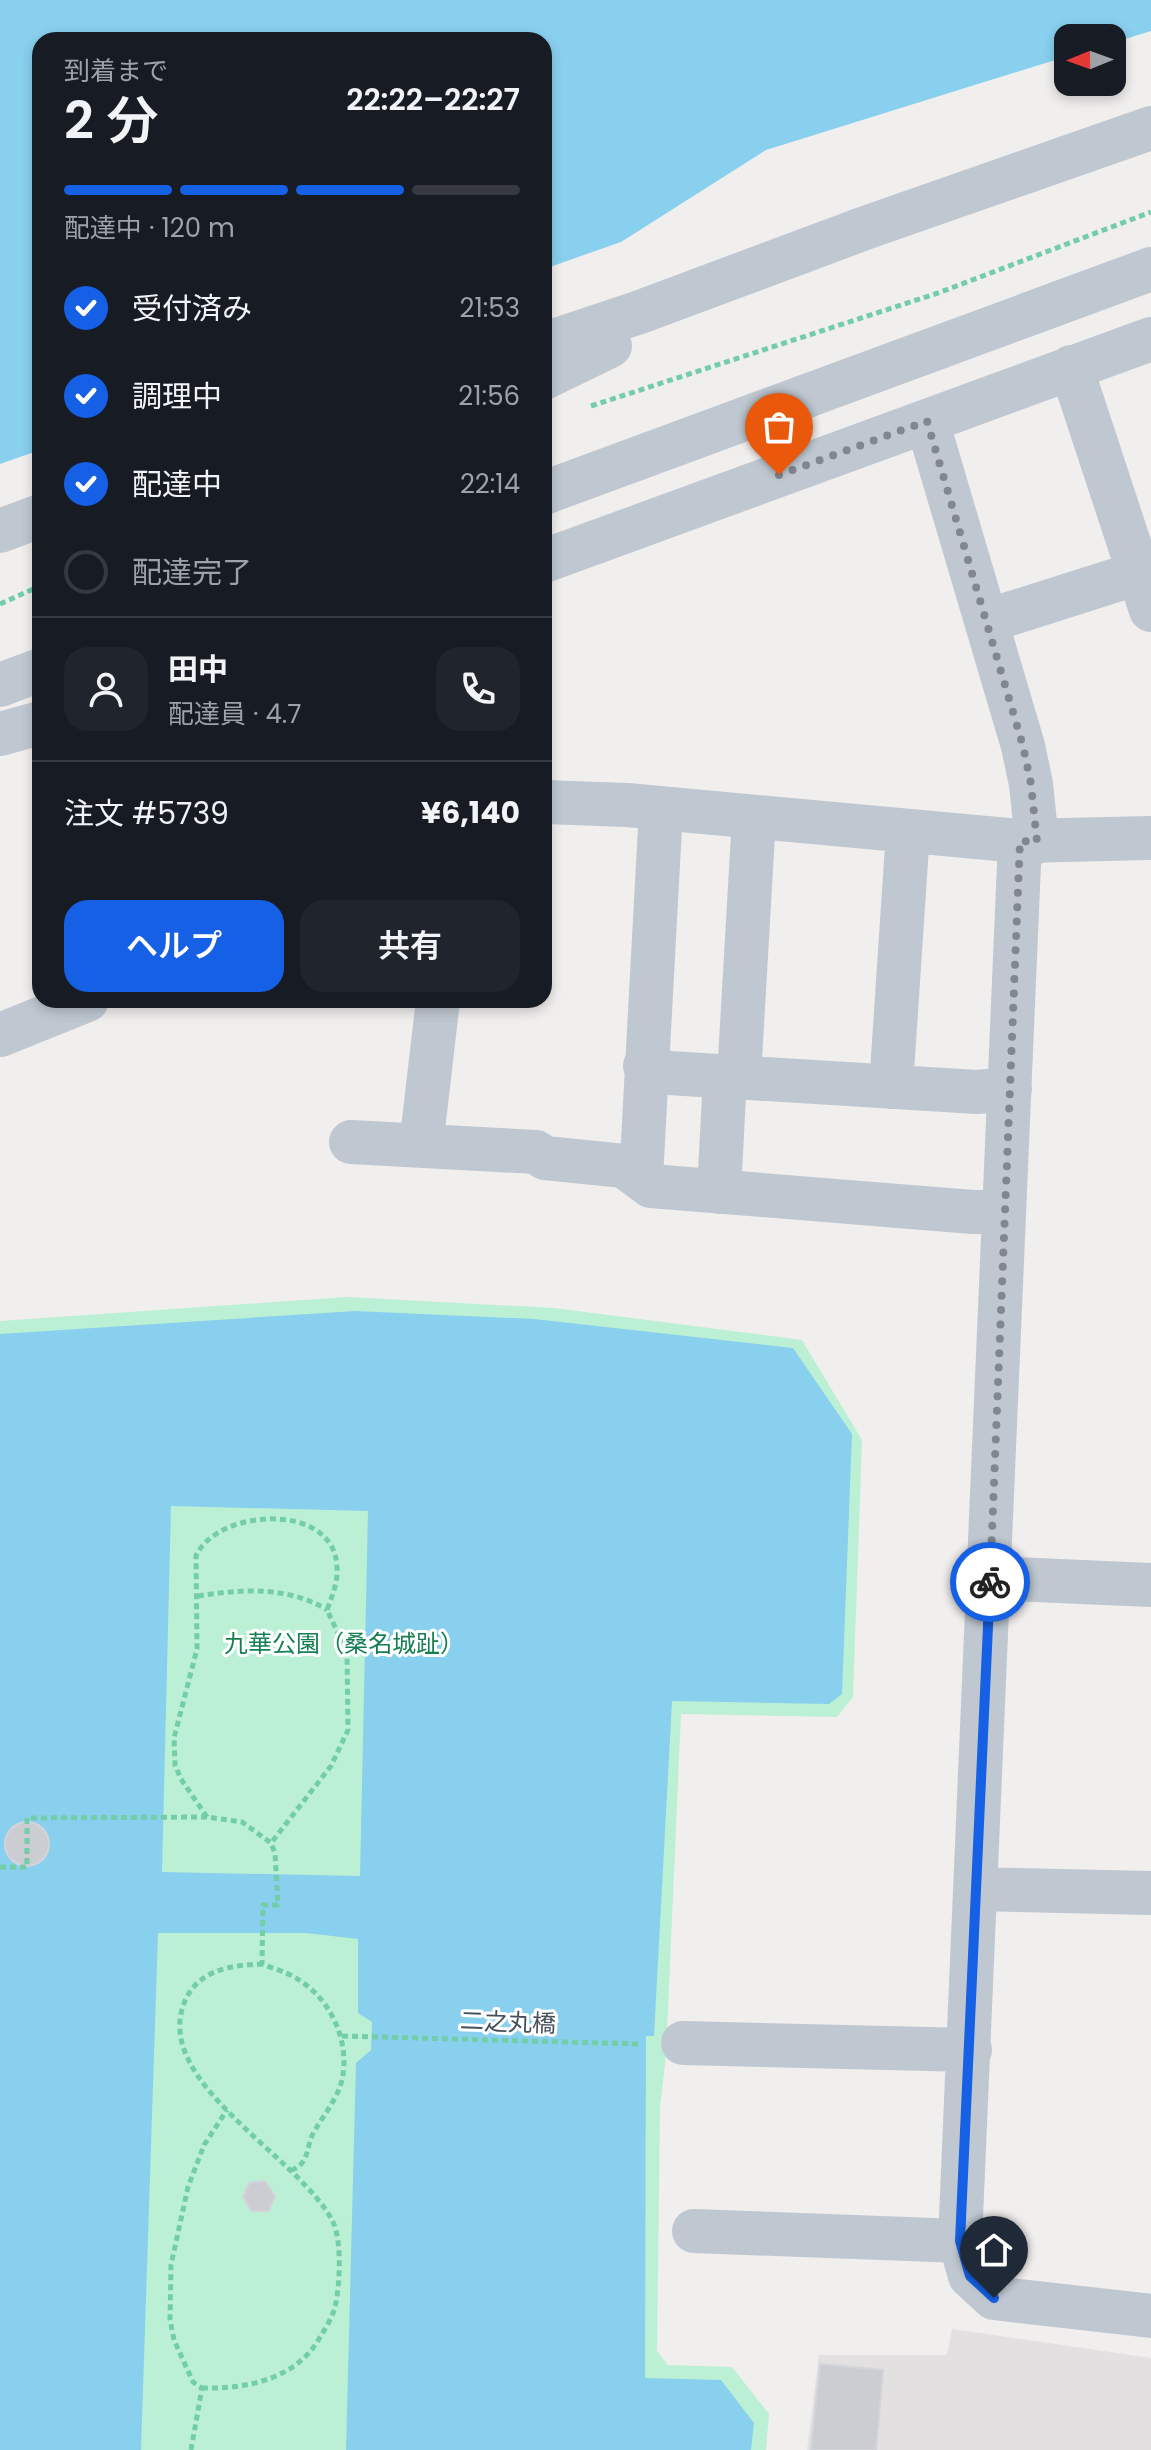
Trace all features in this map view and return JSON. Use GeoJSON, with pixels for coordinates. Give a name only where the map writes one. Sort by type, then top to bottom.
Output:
{"type":"FeatureCollection","features":[{"type":"Feature","properties":{"kind":"street"},"geometry":{"type":"LineString","coordinates":[[552,341],[1151,128]]}},
{"type":"Feature","properties":{"kind":"street"},"geometry":{"type":"LineString","coordinates":[[552,490],[1151,269]]}},
{"type":"Feature","properties":{"kind":"street"},"geometry":{"type":"LineString","coordinates":[[552,374],[618,342],[640,312]]}},
{"type":"Feature","properties":{"kind":"street"},"geometry":{"type":"LineString","coordinates":[[552,558],[1151,339]]}},
{"type":"Feature","properties":{"kind":"street"},"geometry":{"type":"LineString","coordinates":[[987,621],[1147,584],[1071,367]]}},
{"type":"Feature","properties":{"kind":"street"},"geometry":{"type":"LineString","coordinates":[[927,421],[1023,746],[1031,784],[1004,1212],[960,2241],[970,2276],[994,2298],[1151,2316]]}},
{"type":"Feature","properties":{"kind":"street"},"geometry":{"type":"LineString","coordinates":[[0,531],[32,519]]}},
{"type":"Feature","properties":{"kind":"street"},"geometry":{"type":"LineString","coordinates":[[0,685],[32,673]]}},
{"type":"Feature","properties":{"kind":"street"},"geometry":{"type":"LineString","coordinates":[[0,734],[32,725]]}},
{"type":"Feature","properties":{"kind":"street"},"geometry":{"type":"LineString","coordinates":[[552,802],[1028,841],[1151,838]]}},
{"type":"Feature","properties":{"kind":"street"},"geometry":{"type":"LineString","coordinates":[[641,1178],[661,809]]}},
{"type":"Feature","properties":{"kind":"street"},"geometry":{"type":"LineString","coordinates":[[719,1192],[754,817]]}},
{"type":"Feature","properties":{"kind":"street"},"geometry":{"type":"LineString","coordinates":[[891,1087],[908,831]]}},
{"type":"Feature","properties":{"kind":"street"},"geometry":{"type":"LineString","coordinates":[[0,1035],[67,1008]]}},
{"type":"Feature","properties":{"kind":"street"},"geometry":{"type":"LineString","coordinates":[[421,1146],[437,1008]]}},
{"type":"Feature","properties":{"kind":"street"},"geometry":{"type":"LineString","coordinates":[[645,1066],[669,1073],[732,1077],[977,1092],[1010,1089]]}},
{"type":"Feature","properties":{"kind":"street"},"geometry":{"type":"LineString","coordinates":[[351,1142],[536,1152],[545,1158],[624,1166],[651,1186],[1004,1212]]}},
{"type":"Feature","properties":{"kind":"street"},"geometry":{"type":"LineString","coordinates":[[990,1578],[1151,1585]]}},
{"type":"Feature","properties":{"kind":"street"},"geometry":{"type":"LineString","coordinates":[[976,1889],[1151,1893]]}},
{"type":"Feature","properties":{"kind":"street"},"geometry":{"type":"LineString","coordinates":[[669,2044],[970,2050]]}},
{"type":"Feature","properties":{"kind":"street"},"geometry":{"type":"LineString","coordinates":[[694,2231],[960,2241]]}},
{"type":"Feature","properties":{"kind":"path"},"geometry":{"type":"LineString","coordinates":[[589,407],[938,293],[1151,212]]}},
{"type":"Feature","properties":{"kind":"path"},"geometry":{"type":"LineString","coordinates":[[0,604],[32,590]]}},
{"type":"Feature","properties":{"kind":"path"},"geometry":{"type":"LineString","coordinates":[[207,1817],[175,1765],[174,1738],[196,1663],[196,1556],[200,1547],[231,1527],[257,1520],[282,1519],[309,1524],[332,1544],[337,1564],[337,1578],[327,1610]]}},
{"type":"Feature","properties":{"kind":"path"},"geometry":{"type":"LineString","coordinates":[[198,1596],[255,1590],[313,1601],[327,1610],[347,1652],[348,1730],[331,1766],[271,1843]]}},
{"type":"Feature","properties":{"kind":"path"},"geometry":{"type":"LineString","coordinates":[[0,1867],[27,1867],[27,1818],[207,1817],[242,1822],[271,1843],[278,1860],[278,1905],[263,1905],[262,1964]]}},
{"type":"Feature","properties":{"kind":"path"},"geometry":{"type":"LineString","coordinates":[[227,2110],[204,2145],[188,2187],[171,2265],[170,2320],[174,2340],[193,2382],[202,2388],[226,2389],[249,2385],[295,2367],[313,2350],[335,2308],[339,2287],[338,2235],[333,2221],[292,2170],[227,2110],[191,2069],[180,2044],[181,2010],[190,1989],[202,1977],[240,1965],[262,1964],[303,1982],[320,1998],[342,2036],[341,2084],[311,2137],[306,2160],[302,2166],[292,2170]]}},
{"type":"Feature","properties":{"kind":"path","name":"二之丸橋"},"geometry":{"type":"LineString","coordinates":[[342,2036],[669,2044]]}},
{"type":"Feature","properties":{"kind":"path"},"geometry":{"type":"LineString","coordinates":[[191,2450],[202,2388]]}},
{"type":"Feature","properties":{"kind":"shaded area"},"geometry":{"type":"Polygon","coordinates":[[[952,2329],[1151,2358],[1151,2450],[807,2450],[819,2355],[947,2355],[952,2329]]]}},
{"type":"Feature","properties":{"kind":"green space","name":"九華公園（桑名城趾）"},"geometry":{"type":"Polygon","coordinates":[[[347,1297],[554,1308],[802,1340],[862,1440],[853,1697],[837,1717],[681,1714],[666,2055],[660,2107],[657,2351],[668,2365],[732,2367],[769,2414],[766,2450],[0,2450],[0,1321],[347,1297]]]}},
{"type":"Feature","properties":{"kind":"water"},"geometry":{"type":"Polygon","coordinates":[[[0,0],[1151,0],[1151,31],[1126,39],[1126,24],[1054,24],[1054,60],[766,150],[621,242],[552,266],[552,32],[32,32],[32,453],[0,464],[0,0]]]}},
{"type":"Feature","properties":{"kind":"water","name":"九華公園（桑名城趾）"},"geometry":{"type":"Polygon","coordinates":[[[355,1311],[534,1319],[793,1348],[852,1434],[842,1694],[829,1704],[672,1701],[654,2036],[646,2036],[645,2378],[721,2380],[754,2423],[751,2450],[346,2450],[356,2063],[371,2050],[372,2022],[358,2013],[358,1939],[306,1933],[158,1933],[141,2450],[0,2450],[0,1334],[355,1311]],[[171,1506],[162,1872],[360,1876],[368,1511],[171,1506]]]}},
{"type":"Feature","properties":{"kind":"building"},"geometry":{"type":"Polygon","coordinates":[[[27,1822],[43,1828],[49,1844],[43,1860],[27,1866],[11,1860],[5,1844],[11,1828],[27,1822]]]}},
{"type":"Feature","properties":{"kind":"building"},"geometry":{"type":"Polygon","coordinates":[[[265,2181],[275,2196],[269,2211],[251,2211],[243,2197],[249,2183],[265,2181]]]}},
{"type":"Feature","properties":{"kind":"building"},"geometry":{"type":"Polygon","coordinates":[[[820,2364],[883,2370],[876,2450],[811,2450],[820,2364]]]}},
{"type":"Feature","properties":{"kind":"way so far"},"geometry":{"type":"LineString","coordinates":[[779,475],[927,421],[1023,746],[1031,784],[1037,842],[1020,841],[990,1582]]}},
{"type":"Feature","properties":{"kind":"route"},"geometry":{"type":"LineString","coordinates":[[990,1582],[960,2241],[970,2276],[994,2298]]}}]}
